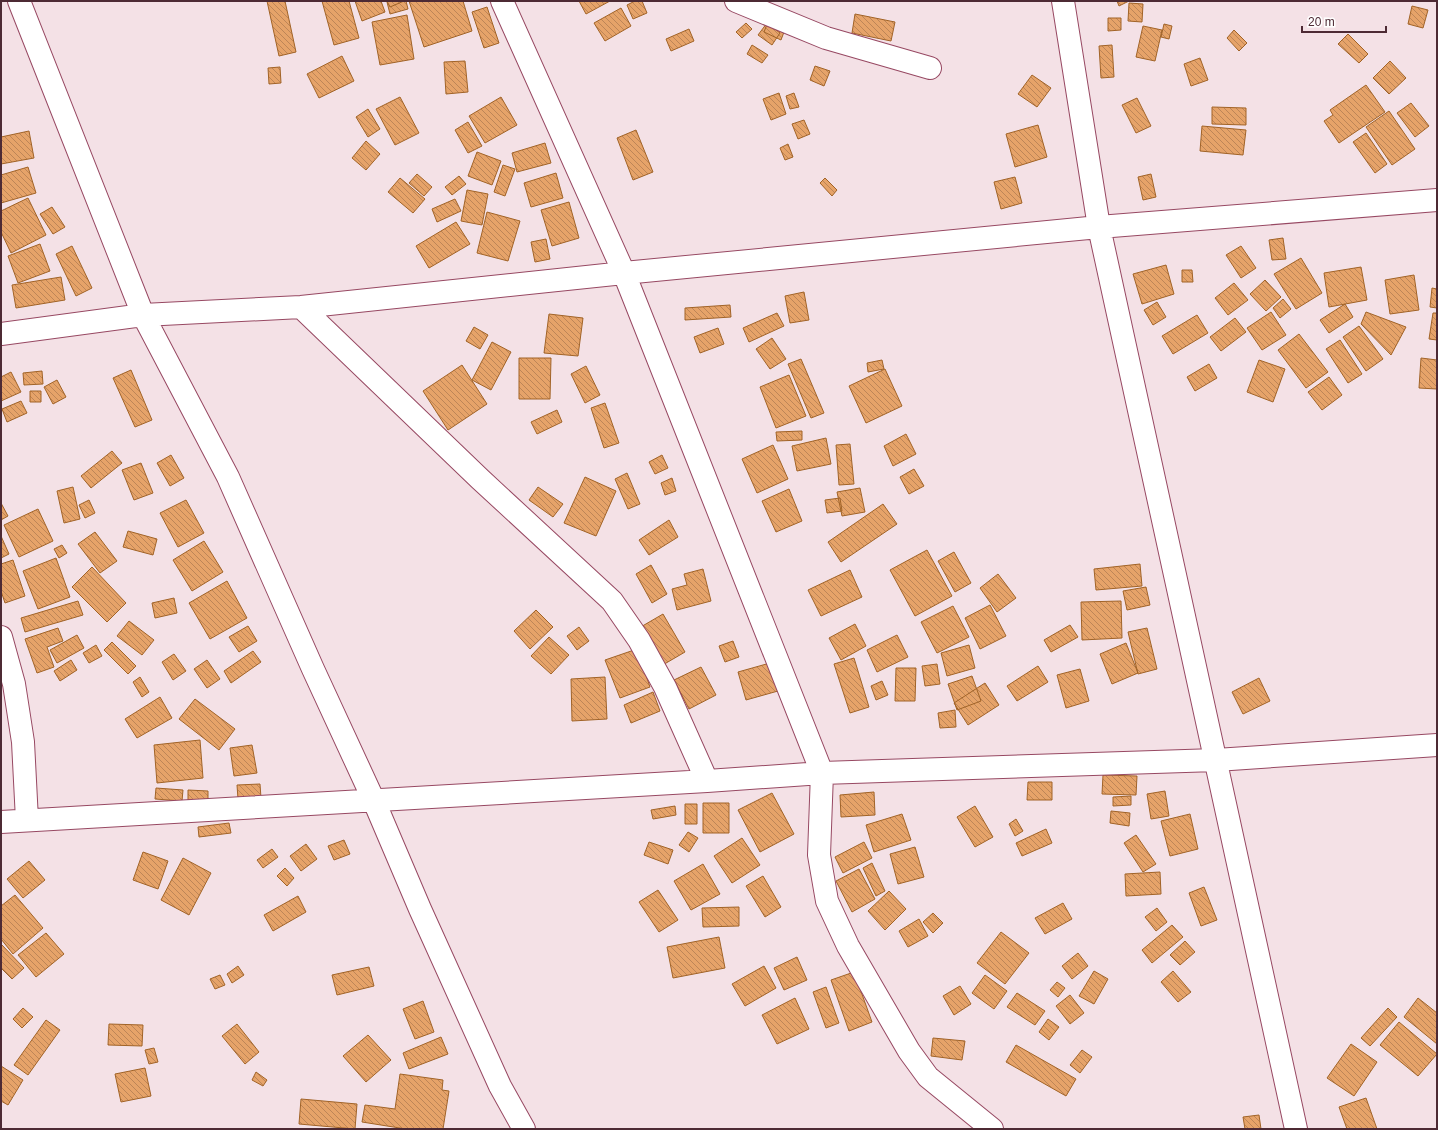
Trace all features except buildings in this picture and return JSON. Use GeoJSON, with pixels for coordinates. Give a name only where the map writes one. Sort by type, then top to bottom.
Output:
{"type":"FeatureCollection","features":[{"type":"Feature","properties":{"kind":"street"},"geometry":{"type":"LineString","coordinates":[[19,1],[143,315],[228,477],[313,669],[374,800],[423,916],[500,1086],[524,1129]]}},
{"type":"Feature","properties":{"kind":"street"},"geometry":{"type":"LineString","coordinates":[[502,1],[624,273],[822,772],[819,855],[827,901],[848,946],[909,1051],[928,1077],[992,1129]]}},
{"type":"Feature","properties":{"kind":"street"},"geometry":{"type":"LineString","coordinates":[[736,1],[826,38],[930,68]]}},
{"type":"Feature","properties":{"kind":"street"},"geometry":{"type":"LineString","coordinates":[[1063,1],[1099,227],[1296,1129]]}},
{"type":"Feature","properties":{"kind":"street"},"geometry":{"type":"LineString","coordinates":[[1,334],[143,315],[301,307],[624,273],[1099,227],[1437,200]]}},
{"type":"Feature","properties":{"kind":"street"},"geometry":{"type":"LineString","coordinates":[[301,307],[480,479],[612,601],[639,640],[665,688],[707,781]]}},
{"type":"Feature","properties":{"kind":"street"},"geometry":{"type":"LineString","coordinates":[[1,637],[14,684],[23,742],[27,820]]}},
{"type":"Feature","properties":{"kind":"street"},"geometry":{"type":"LineString","coordinates":[[1,822],[707,781],[822,772],[1216,760],[1437,745]]}}]}
